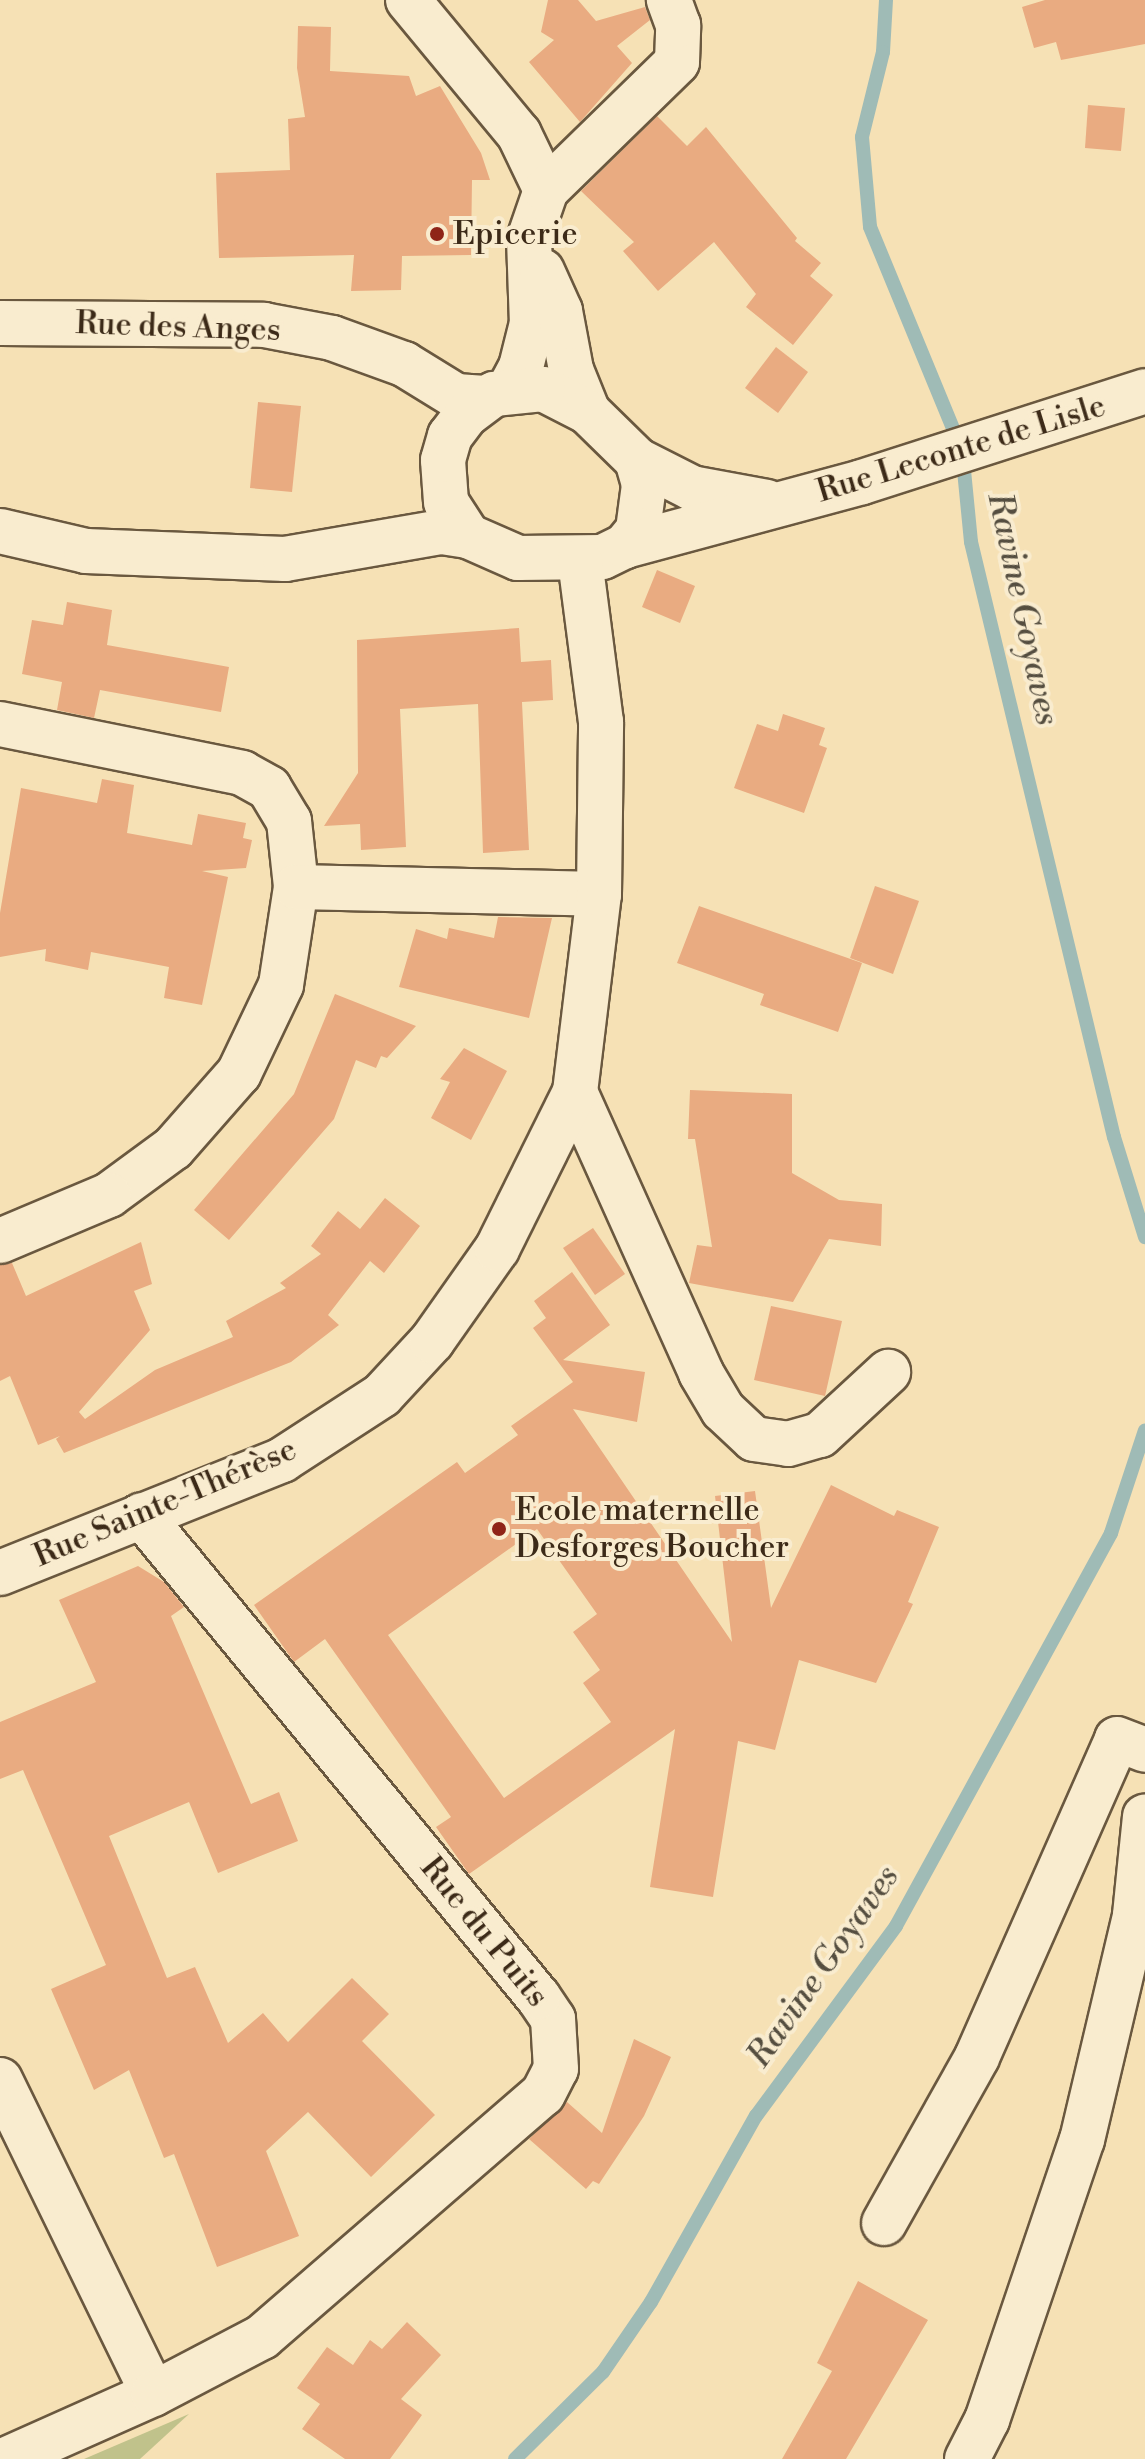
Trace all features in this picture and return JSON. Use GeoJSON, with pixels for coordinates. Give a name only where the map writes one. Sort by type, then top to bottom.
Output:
{"type":"FeatureCollection","features":[{"type":"Feature","properties":{"kind":"street"},"geometry":{"type":"LineString","coordinates":[[408,0],[519,134],[546,190]]}},
{"type":"Feature","properties":{"kind":"street"},"geometry":{"type":"LineString","coordinates":[[468,536],[446,502],[443,460],[450,436],[497,395],[521,367],[532,323],[529,239],[546,190],[677,62],[678,25],[669,0]]}},
{"type":"Feature","properties":{"kind":"street"},"geometry":{"type":"LineString","coordinates":[[529,239],[560,311],[571,370],[588,412]]}},
{"type":"Feature","properties":{"kind":"street","name":"Rue des Anges"},"geometry":{"type":"LineString","coordinates":[[0,323],[264,325],[332,338],[404,364],[456,396],[497,395]]}},
{"type":"Feature","properties":{"kind":"street"},"geometry":{"type":"LineString","coordinates":[[0,531],[86,551],[285,559],[442,532],[468,536],[518,558],[580,561],[625,546],[638,530],[642,508],[644,485],[637,460],[588,412],[543,389],[497,395]]}},
{"type":"Feature","properties":{"kind":"street","name":"Rue Leconte de Lisle"},"geometry":{"type":"LineString","coordinates":[[625,546],[921,465],[1131,396]]}},
{"type":"Feature","properties":{"kind":"street","name":"Rue Leconte de Lisle"},"geometry":{"type":"LineString","coordinates":[[637,460],[692,488],[777,504]]}},
{"type":"Feature","properties":{"kind":"street","name":"Rue Sainte-Thérèse"},"geometry":{"type":"LineString","coordinates":[[0,1573],[282,1460],[382,1395],[432,1341],[497,1249],[575,1092],[599,894],[601,722],[580,561]]}},
{"type":"Feature","properties":{"kind":"street"},"geometry":{"type":"LineString","coordinates":[[0,724],[242,773],[269,788],[289,821],[296,887],[281,985],[239,1073],[173,1148],[109,1195],[0,1241]]}},
{"type":"Feature","properties":{"kind":"street"},"geometry":{"type":"LineString","coordinates":[[296,887],[599,894]]}},
{"type":"Feature","properties":{"kind":"street"},"geometry":{"type":"LineString","coordinates":[[575,1092],[701,1373],[723,1410],[754,1439],[788,1444],[820,1435],[888,1372]]}},
{"type":"Feature","properties":{"kind":"street","name":"Rue du Puits"},"geometry":{"type":"LineString","coordinates":[[7,2459],[153,2394],[262,2337],[543,2094],[556,2069],[558,2042],[553,2019],[538,1997],[141,1515]]}},
{"type":"Feature","properties":{"kind":"street"},"geometry":{"type":"LineString","coordinates":[[884,2223],[977,2057],[1117,1739],[1145,1750]]}},
{"type":"Feature","properties":{"kind":"street"},"geometry":{"type":"LineString","coordinates":[[967,2459],[987,2420],[1082,2140],[1135,1915],[1145,1817]]}},
{"type":"Feature","properties":{"kind":"street"},"geometry":{"type":"LineString","coordinates":[[0,2080],[153,2394]]}},
{"type":"Feature","properties":{"kind":"green space"},"geometry":{"type":"Polygon","coordinates":[[[189,2414],[140,2459],[84,2459],[189,2414]]]}},
{"type":"Feature","properties":{"kind":"building"},"geometry":{"type":"Polygon","coordinates":[[[548,0],[578,0],[596,21],[645,7],[650,20],[617,46],[632,63],[580,122],[529,62],[554,40],[541,32],[548,0]]]}},
{"type":"Feature","properties":{"kind":"building"},"geometry":{"type":"Polygon","coordinates":[[[1045,0],[1145,0],[1145,44],[1061,60],[1056,42],[1034,48],[1022,7],[1045,0]]]}},
{"type":"Feature","properties":{"kind":"building"},"geometry":{"type":"Polygon","coordinates":[[[298,26],[331,27],[330,71],[409,76],[416,96],[440,86],[481,153],[490,180],[472,180],[471,255],[402,256],[401,290],[351,291],[354,255],[219,258],[216,173],[290,170],[288,119],[305,117],[297,68],[298,26]]]}},
{"type":"Feature","properties":{"kind":"building"},"geometry":{"type":"Polygon","coordinates":[[[1088,105],[1125,108],[1121,151],[1085,148],[1088,105]]]}},
{"type":"Feature","properties":{"kind":"building"},"geometry":{"type":"Polygon","coordinates":[[[657,116],[687,146],[706,127],[797,238],[795,241],[821,263],[810,276],[833,295],[793,345],[746,307],[756,294],[714,242],[658,291],[623,251],[634,242],[581,191],[657,116]]]}},
{"type":"Feature","properties":{"kind":"building"},"geometry":{"type":"Polygon","coordinates":[[[776,347],[808,372],[778,413],[745,388],[776,347]]]}},
{"type":"Feature","properties":{"kind":"building"},"geometry":{"type":"Polygon","coordinates":[[[258,402],[301,406],[292,492],[250,488],[258,402]]]}},
{"type":"Feature","properties":{"kind":"building"},"geometry":{"type":"Polygon","coordinates":[[[657,570],[695,586],[680,623],[642,607],[657,570]]]}},
{"type":"Feature","properties":{"kind":"building"},"geometry":{"type":"Polygon","coordinates":[[[67,602],[112,610],[107,645],[229,667],[221,712],[100,690],[94,718],[57,710],[62,682],[22,674],[32,620],[63,625],[67,602]]]}},
{"type":"Feature","properties":{"kind":"building"},"geometry":{"type":"Polygon","coordinates":[[[519,628],[521,662],[551,660],[553,700],[522,702],[529,850],[483,853],[478,704],[400,709],[406,847],[361,850],[360,824],[324,826],[358,773],[357,640],[519,628]]]}},
{"type":"Feature","properties":{"kind":"building"},"geometry":{"type":"Polygon","coordinates":[[[783,714],[825,728],[819,745],[827,748],[804,813],[734,788],[757,724],[778,731],[783,714]]]}},
{"type":"Feature","properties":{"kind":"building"},"geometry":{"type":"Polygon","coordinates":[[[102,779],[134,785],[127,833],[192,845],[198,814],[246,823],[243,838],[252,840],[246,868],[202,871],[228,877],[202,1005],[164,998],[169,967],[91,952],[88,970],[45,961],[46,949],[0,957],[0,913],[21,788],[97,803],[102,779]]]}},
{"type":"Feature","properties":{"kind":"building"},"geometry":{"type":"Polygon","coordinates":[[[875,886],[919,901],[893,974],[850,958],[875,886]]]}},
{"type":"Feature","properties":{"kind":"building"},"geometry":{"type":"Polygon","coordinates":[[[699,906],[862,963],[838,1032],[760,1005],[764,994],[677,963],[699,906]]]}},
{"type":"Feature","properties":{"kind":"building"},"geometry":{"type":"Polygon","coordinates":[[[498,917],[552,918],[529,1018],[399,987],[416,929],[447,939],[449,928],[494,938],[498,917]]]}},
{"type":"Feature","properties":{"kind":"building"},"geometry":{"type":"Polygon","coordinates":[[[335,994],[416,1026],[387,1058],[381,1056],[376,1068],[356,1060],[334,1119],[229,1240],[194,1210],[294,1094],[335,994]]]}},
{"type":"Feature","properties":{"kind":"building"},"geometry":{"type":"Polygon","coordinates":[[[464,1048],[507,1071],[471,1140],[431,1118],[450,1082],[440,1079],[464,1048]]]}},
{"type":"Feature","properties":{"kind":"building"},"geometry":{"type":"Polygon","coordinates":[[[690,1090],[792,1094],[792,1173],[839,1200],[882,1204],[881,1246],[829,1239],[793,1302],[689,1283],[697,1245],[712,1247],[695,1139],[688,1139],[690,1090]]]}},
{"type":"Feature","properties":{"kind":"building"},"geometry":{"type":"Polygon","coordinates":[[[385,1198],[420,1226],[384,1273],[370,1261],[328,1315],[339,1325],[291,1362],[64,1453],[56,1439],[60,1436],[38,1445],[10,1376],[0,1381],[0,1265],[12,1263],[26,1296],[141,1242],[152,1284],[134,1291],[150,1330],[79,1412],[85,1419],[155,1370],[233,1337],[226,1321],[286,1288],[280,1283],[321,1254],[311,1246],[338,1211],[360,1229],[385,1198]]]}},
{"type":"Feature","properties":{"kind":"building"},"geometry":{"type":"Polygon","coordinates":[[[593,1228],[625,1274],[595,1295],[563,1248],[593,1228]]]}},
{"type":"Feature","properties":{"kind":"building"},"geometry":{"type":"Polygon","coordinates":[[[572,1272],[610,1325],[563,1360],[645,1372],[637,1422],[573,1409],[732,1642],[715,1496],[755,1491],[771,1608],[831,1485],[894,1516],[897,1510],[939,1527],[908,1602],[913,1604],[876,1683],[799,1660],[775,1750],[738,1741],[713,1897],[650,1887],[675,1729],[469,1874],[436,1827],[451,1817],[325,1639],[294,1662],[254,1605],[457,1462],[465,1473],[518,1435],[511,1426],[573,1382],[533,1328],[546,1318],[534,1301],[572,1272]],[[537,1529],[388,1635],[504,1798],[611,1722],[583,1683],[600,1670],[573,1632],[597,1614],[537,1529]]]}},
{"type":"Feature","properties":{"kind":"building"},"geometry":{"type":"Polygon","coordinates":[[[771,1306],[842,1321],[825,1396],[754,1380],[771,1306]]]}},
{"type":"Feature","properties":{"kind":"building"},"geometry":{"type":"Polygon","coordinates":[[[138,1566],[164,1582],[184,1607],[171,1616],[251,1804],[279,1792],[298,1841],[218,1873],[189,1802],[109,1836],[167,1978],[195,1967],[228,2043],[263,2013],[288,2042],[352,1978],[389,2014],[362,2041],[435,2115],[371,2177],[308,2112],[266,2151],[299,2236],[217,2267],[174,2154],[164,2158],[129,2070],[94,2090],[51,1989],[106,1965],[23,1770],[0,1779],[0,1722],[96,1682],[59,1600],[138,1566]]]}},
{"type":"Feature","properties":{"kind":"building"},"geometry":{"type":"Polygon","coordinates":[[[634,2039],[671,2057],[644,2116],[599,2184],[593,2181],[586,2189],[529,2139],[567,2102],[602,2133],[634,2039]]]}},
{"type":"Feature","properties":{"kind":"building"},"geometry":{"type":"Polygon","coordinates":[[[858,2281],[928,2320],[846,2459],[782,2459],[832,2371],[817,2363],[858,2281]]]}},
{"type":"Feature","properties":{"kind":"building"},"geometry":{"type":"Polygon","coordinates":[[[407,2322],[441,2355],[401,2399],[422,2415],[390,2459],[345,2459],[302,2429],[320,2404],[297,2388],[327,2347],[353,2365],[370,2340],[382,2349],[407,2322]]]}},
{"type":"Feature","properties":{"kind":"waterway","name":"Ravine Goyaves"},"geometry":{"type":"LineString","coordinates":[[886,0],[883,52],[862,137],[870,227],[962,450],[971,542],[1114,1137],[1145,1237]]}},
{"type":"Feature","properties":{"kind":"waterway","name":"Ravine Goyaves"},"geometry":{"type":"LineString","coordinates":[[515,2459],[603,2372],[651,2302],[756,2116],[896,1926],[1111,1533],[1145,1430]]}},
{"type":"Feature","properties":{"kind":"place","name":"Epicerie"},"geometry":{"type":"Point","coordinates":[437,234]}},
{"type":"Feature","properties":{"kind":"place","name":"Ecole maternelle Desforges Boucher"},"geometry":{"type":"Point","coordinates":[499,1529]}}]}
